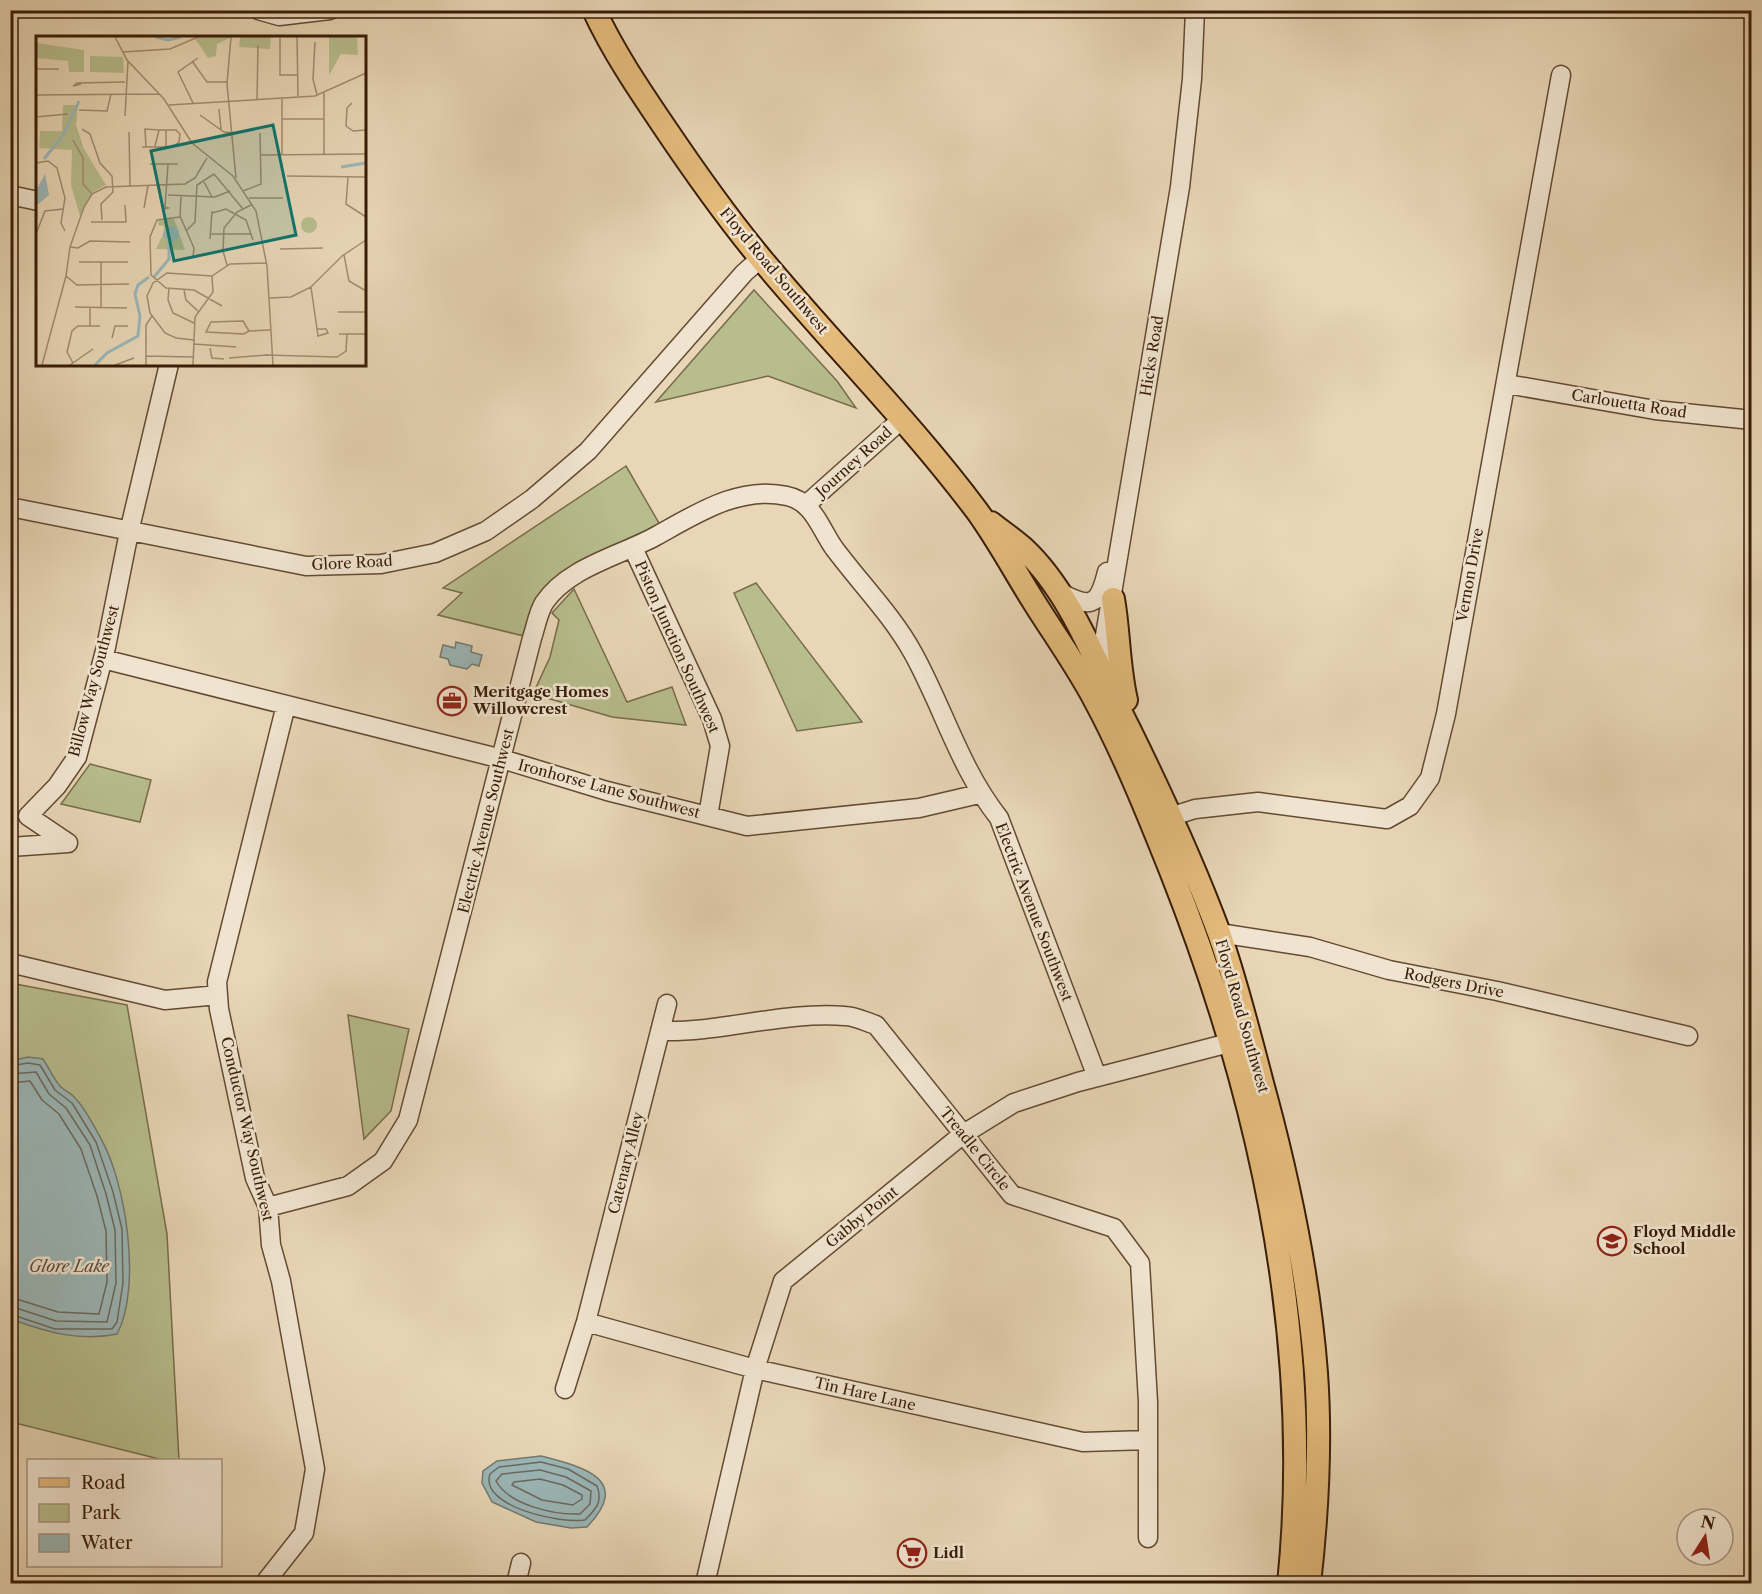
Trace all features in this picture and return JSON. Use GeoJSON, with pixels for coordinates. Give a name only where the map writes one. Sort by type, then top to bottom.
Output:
{"type":"FeatureCollection","features":[{"type":"Feature","properties":{"kind":"main road","name":"Floyd Road Southwest"},"geometry":{"type":"LineString","coordinates":[[594,10],[635,84],[694,171],[761,258],[978,513],[1095,699],[1162,819],[1219,933],[1236,985],[1278,1144],[1299,1236],[1309,1305],[1318,1419],[1317,1500],[1310,1584]]}},
{"type":"Feature","properties":{"kind":"main road","name":"Floyd Road Southwest"},"geometry":{"type":"LineString","coordinates":[[978,513],[1024,549],[1059,591],[1100,667],[1142,753],[1229,1043],[1255,1139],[1269,1206],[1292,1345],[1296,1413],[1296,1484],[1289,1584]]}},
{"type":"Feature","properties":{"kind":"main road"},"geometry":{"type":"LineString","coordinates":[[1113,599],[1117,623],[1119,672],[1142,753]]}},
{"type":"Feature","properties":{"kind":"street"},"geometry":{"type":"LineString","coordinates":[[258,10],[279,16],[330,10]]}},
{"type":"Feature","properties":{"kind":"street","name":"Hicks Road"},"geometry":{"type":"LineString","coordinates":[[1095,699],[1106,621],[1113,599],[1121,537],[1180,187],[1196,36],[1195,10]]}},
{"type":"Feature","properties":{"kind":"street","name":"Vernon Drive"},"geometry":{"type":"LineString","coordinates":[[1162,819],[1195,809],[1258,802],[1387,819],[1410,806],[1430,778],[1443,724],[1498,418],[1507,384],[1561,75]]}},
{"type":"Feature","properties":{"kind":"street"},"geometry":{"type":"LineString","coordinates":[[10,195],[36,201]]}},
{"type":"Feature","properties":{"kind":"street","name":"Glore Road"},"geometry":{"type":"LineString","coordinates":[[10,507],[306,566],[381,564],[445,549],[486,531],[523,506],[588,451],[744,273],[761,258]]}},
{"type":"Feature","properties":{"kind":"street","name":"Billow Way Southwest"},"geometry":{"type":"LineString","coordinates":[[10,847],[68,843],[28,816],[57,786],[77,757],[103,659],[129,532],[169,366]]}},
{"type":"Feature","properties":{"kind":"street","name":"Carlouetta Road"},"geometry":{"type":"LineString","coordinates":[[1507,384],[1655,410],[1752,420]]}},
{"type":"Feature","properties":{"kind":"street","name":"Journey Road"},"geometry":{"type":"LineString","coordinates":[[807,504],[901,420]]}},
{"type":"Feature","properties":{"kind":"street","name":"Electric Avenue Southwest"},"geometry":{"type":"LineString","coordinates":[[268,1207],[348,1186],[383,1161],[408,1120],[532,638],[544,603],[557,588],[574,575],[633,548],[688,518],[741,496],[761,493],[784,495],[807,504],[833,547],[913,653],[980,794],[999,818],[1097,1077]]}},
{"type":"Feature","properties":{"kind":"street"},"geometry":{"type":"LineString","coordinates":[[1059,591],[1083,604],[1094,601],[1102,593],[1112,553],[1121,537]]}},
{"type":"Feature","properties":{"kind":"street","name":"Piston Junction Southwest"},"geometry":{"type":"LineString","coordinates":[[633,548],[712,719],[720,746],[708,816]]}},
{"type":"Feature","properties":{"kind":"street","name":"Ironhorse Lane Southwest"},"geometry":{"type":"LineString","coordinates":[[103,659],[502,759],[607,791],[747,826],[919,808],[980,794]]}},
{"type":"Feature","properties":{"kind":"street","name":"Conductor Way Southwest"},"geometry":{"type":"LineString","coordinates":[[267,1581],[304,1533],[315,1469],[281,1281],[272,1245],[268,1207],[255,1178],[217,982],[222,954],[286,705]]}},
{"type":"Feature","properties":{"kind":"street","name":"Rodgers Drive"},"geometry":{"type":"LineString","coordinates":[[1219,933],[1310,947],[1389,970],[1497,991],[1688,1036]]}},
{"type":"Feature","properties":{"kind":"street"},"geometry":{"type":"LineString","coordinates":[[10,963],[165,1000],[218,995]]}},
{"type":"Feature","properties":{"kind":"street","name":"Catenary Alley"},"geometry":{"type":"LineString","coordinates":[[586,1322],[666,1004]]}},
{"type":"Feature","properties":{"kind":"street","name":"Treadle Circle"},"geometry":{"type":"LineString","coordinates":[[660,1031],[694,1032],[805,1017],[847,1016],[876,1025],[1012,1196],[1114,1228],[1140,1263],[1148,1440],[1148,1538]]}},
{"type":"Feature","properties":{"kind":"street","name":"Gabby Point"},"geometry":{"type":"LineString","coordinates":[[705,1584],[755,1369],[783,1281],[962,1135],[1014,1103],[1097,1077],[1229,1043]]}},
{"type":"Feature","properties":{"kind":"street"},"geometry":{"type":"LineString","coordinates":[[565,1389],[586,1322]]}},
{"type":"Feature","properties":{"kind":"street","name":"Tin Hare Lane"},"geometry":{"type":"LineString","coordinates":[[586,1322],[755,1369],[1083,1442],[1148,1440]]}},
{"type":"Feature","properties":{"kind":"street"},"geometry":{"type":"LineString","coordinates":[[516,1584],[521,1563]]}},
{"type":"Feature","properties":{"kind":"green space"},"geometry":{"type":"Polygon","coordinates":[[[754,290],[837,381],[856,408],[768,376],[656,402],[754,290]]]}},
{"type":"Feature","properties":{"kind":"green space"},"geometry":{"type":"Polygon","coordinates":[[[626,466],[663,530],[587,569],[538,612],[532,638],[438,615],[462,593],[443,588],[626,466]]]}},
{"type":"Feature","properties":{"kind":"green space"},"geometry":{"type":"Polygon","coordinates":[[[756,583],[862,722],[797,731],[734,593],[756,583]]]}},
{"type":"Feature","properties":{"kind":"green space"},"geometry":{"type":"Polygon","coordinates":[[[574,589],[627,702],[672,687],[686,725],[612,717],[533,694],[550,657],[559,620],[552,613],[574,589]]]}},
{"type":"Feature","properties":{"kind":"green space"},"geometry":{"type":"Polygon","coordinates":[[[90,764],[151,780],[140,822],[61,804],[90,764]]]}},
{"type":"Feature","properties":{"kind":"green space"},"geometry":{"type":"Polygon","coordinates":[[[10,983],[127,1005],[167,1234],[179,1459],[159,1459],[11,1422],[10,983]]]}},
{"type":"Feature","properties":{"kind":"green space"},"geometry":{"type":"Polygon","coordinates":[[[348,1015],[409,1029],[391,1111],[364,1139],[348,1015]]]}},
{"type":"Feature","properties":{"kind":"water"},"geometry":{"type":"Polygon","coordinates":[[[456,642],[472,646],[471,652],[482,655],[479,666],[472,664],[467,669],[450,665],[448,659],[440,657],[443,645],[455,648],[456,642]]]}},
{"type":"Feature","properties":{"kind":"water","name":"Glore Lake"},"geometry":{"type":"Polygon","coordinates":[[[28,1057],[43,1059],[58,1084],[82,1106],[109,1156],[117,1180],[128,1235],[129,1290],[125,1314],[117,1334],[76,1336],[37,1328],[11,1319],[11,1061],[28,1057]]]}},
{"type":"Feature","properties":{"kind":"water"},"geometry":{"type":"Polygon","coordinates":[[[541,1456],[586,1471],[604,1486],[605,1497],[600,1511],[587,1527],[571,1528],[536,1522],[492,1502],[482,1483],[483,1471],[497,1461],[541,1456]]]}},
{"type":"Feature","properties":{"kind":"place","name":"Meritgage Homes Willowcrest"},"geometry":{"type":"Point","coordinates":[452,701]}},
{"type":"Feature","properties":{"kind":"place","name":"Floyd Middle School"},"geometry":{"type":"Point","coordinates":[1612,1241]}},
{"type":"Feature","properties":{"kind":"place","name":"Lidl"},"geometry":{"type":"Point","coordinates":[912,1553]}}]}
